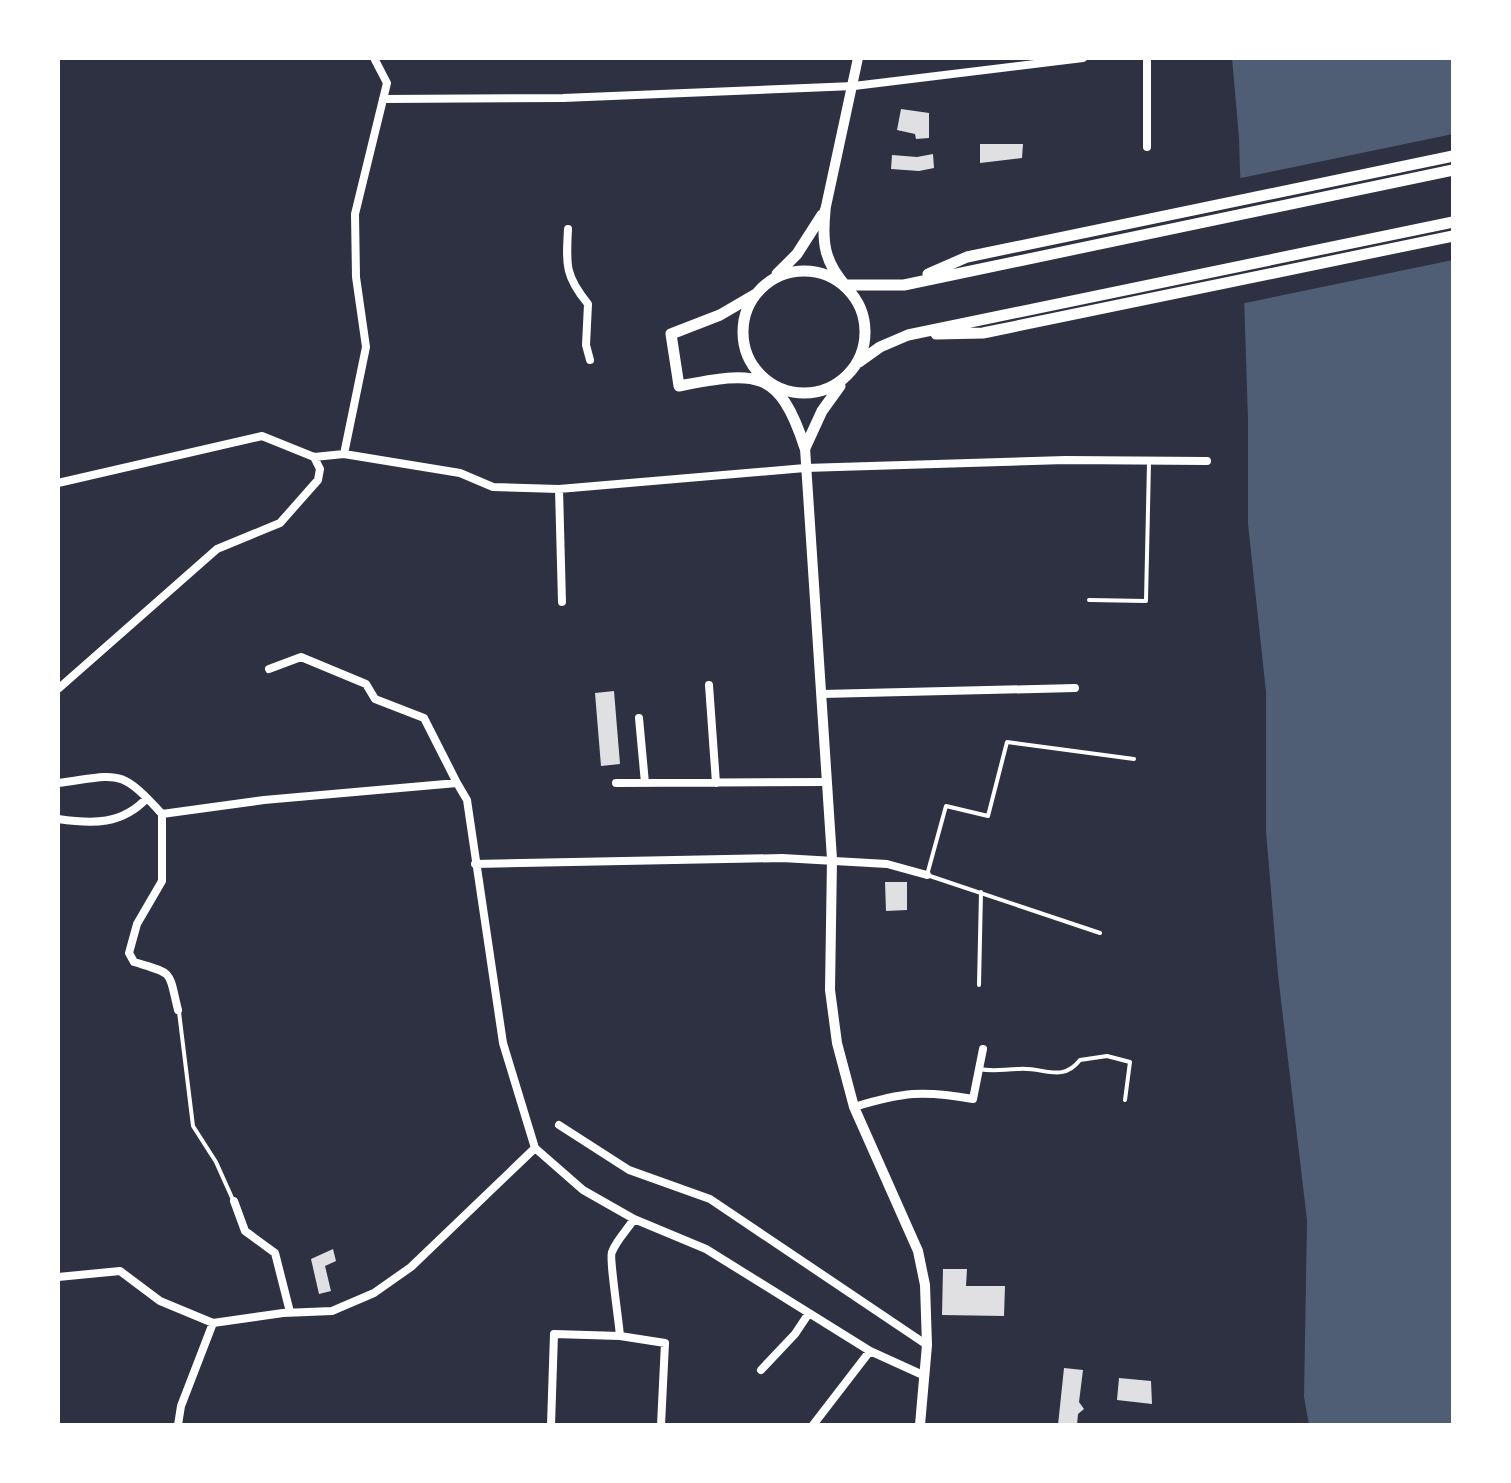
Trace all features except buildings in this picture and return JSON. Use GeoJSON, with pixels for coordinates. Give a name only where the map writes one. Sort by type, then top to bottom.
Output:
{"type":"FeatureCollection","features":[{"type":"Feature","properties":{"kind":"main road"},"geometry":{"type":"LineString","coordinates":[[904,285],[967,257],[1453,156]]}},
{"type":"Feature","properties":{"kind":"main road"},"geometry":{"type":"LineString","coordinates":[[771,280],[789,272],[808,270],[828,275],[845,285],[904,285],[1453,170]]}},
{"type":"Feature","properties":{"kind":"main road"},"geometry":{"type":"LineString","coordinates":[[825,211],[797,254],[756,293],[720,315],[671,334],[679,386],[717,379],[767,382],[786,392],[807,394],[827,390],[845,379]]}},
{"type":"Feature","properties":{"kind":"main road"},"geometry":{"type":"LineString","coordinates":[[825,211],[822,244],[831,270],[858,301],[865,321],[866,342],[859,362]]}},
{"type":"Feature","properties":{"kind":"main road"},"geometry":{"type":"LineString","coordinates":[[805,448],[822,411],[859,362],[880,347],[908,335],[1453,222]]}},
{"type":"Feature","properties":{"kind":"main road"},"geometry":{"type":"LineString","coordinates":[[908,335],[983,333],[1453,236]]}},
{"type":"Feature","properties":{"kind":"main road"},"geometry":{"type":"LineString","coordinates":[[756,293],[747,311],[743,330],[745,350],[753,368],[781,393],[793,412],[805,448]]}},
{"type":"Feature","properties":{"kind":"street"},"geometry":{"type":"LineString","coordinates":[[344,454],[366,347],[356,277],[355,214],[387,83],[374,58]]}},
{"type":"Feature","properties":{"kind":"street"},"geometry":{"type":"LineString","coordinates":[[825,211],[858,58]]}},
{"type":"Feature","properties":{"kind":"street"},"geometry":{"type":"LineString","coordinates":[[383,99],[563,98],[854,86],[1083,58]]}},
{"type":"Feature","properties":{"kind":"street"},"geometry":{"type":"LineString","coordinates":[[1147,58],[1147,147]]}},
{"type":"Feature","properties":{"kind":"street"},"geometry":{"type":"LineString","coordinates":[[568,229],[567,265],[573,286],[588,304],[586,345],[590,360]]}},
{"type":"Feature","properties":{"kind":"street"},"geometry":{"type":"LineString","coordinates":[[58,483],[262,436],[314,457],[344,454],[460,473],[493,487],[559,489],[805,468],[1207,461]]}},
{"type":"Feature","properties":{"kind":"street"},"geometry":{"type":"LineString","coordinates":[[805,448],[832,859],[830,990],[837,1043],[854,1107],[918,1251],[925,1285],[927,1345],[920,1425]]}},
{"type":"Feature","properties":{"kind":"street"},"geometry":{"type":"LineString","coordinates":[[58,689],[217,549],[280,523],[318,480],[320,469],[314,457]]}},
{"type":"Feature","properties":{"kind":"street"},"geometry":{"type":"LineString","coordinates":[[559,489],[562,602]]}},
{"type":"Feature","properties":{"kind":"street"},"geometry":{"type":"LineString","coordinates":[[269,669],[301,657],[366,684],[375,699],[424,718],[467,800],[503,1043],[535,1148],[583,1190],[634,1219],[706,1249],[870,1351],[925,1376]]}},
{"type":"Feature","properties":{"kind":"street"},"geometry":{"type":"LineString","coordinates":[[709,685],[716,783]]}},
{"type":"Feature","properties":{"kind":"street"},"geometry":{"type":"LineString","coordinates":[[822,694],[1075,688]]}},
{"type":"Feature","properties":{"kind":"street"},"geometry":{"type":"LineString","coordinates":[[639,718],[645,783]]}},
{"type":"Feature","properties":{"kind":"street"},"geometry":{"type":"LineString","coordinates":[[58,783],[113,776],[132,781],[162,814],[162,881],[137,924],[129,953],[134,962],[158,967],[167,973],[178,1010]]}},
{"type":"Feature","properties":{"kind":"street"},"geometry":{"type":"LineString","coordinates":[[616,783],[826,782]]}},
{"type":"Feature","properties":{"kind":"street"},"geometry":{"type":"LineString","coordinates":[[162,814],[264,800],[457,783]]}},
{"type":"Feature","properties":{"kind":"street"},"geometry":{"type":"LineString","coordinates":[[58,819],[93,824],[118,819],[136,810],[147,798]]}},
{"type":"Feature","properties":{"kind":"street"},"geometry":{"type":"LineString","coordinates":[[475,864],[832,859],[887,864],[927,875]]}},
{"type":"Feature","properties":{"kind":"street"},"geometry":{"type":"LineString","coordinates":[[854,1107],[890,1095],[928,1091],[973,1099],[983,1049]]}},
{"type":"Feature","properties":{"kind":"street"},"geometry":{"type":"LineString","coordinates":[[559,1125],[629,1170],[710,1199],[927,1345]]}},
{"type":"Feature","properties":{"kind":"street"},"geometry":{"type":"LineString","coordinates":[[58,1277],[120,1271],[160,1301],[213,1323],[290,1312],[332,1311],[374,1293],[411,1267],[535,1148]]}},
{"type":"Feature","properties":{"kind":"street"},"geometry":{"type":"LineString","coordinates":[[234,1201],[245,1231],[275,1253],[290,1312]]}},
{"type":"Feature","properties":{"kind":"street"},"geometry":{"type":"LineString","coordinates":[[620,1336],[619,1304],[610,1259],[612,1249],[634,1219]]}},
{"type":"Feature","properties":{"kind":"street"},"geometry":{"type":"LineString","coordinates":[[761,1370],[795,1334],[809,1313]]}},
{"type":"Feature","properties":{"kind":"street"},"geometry":{"type":"LineString","coordinates":[[178,1425],[181,1406],[213,1323]]}},
{"type":"Feature","properties":{"kind":"street"},"geometry":{"type":"LineString","coordinates":[[551,1425],[554,1334],[620,1336],[665,1343],[661,1425]]}},
{"type":"Feature","properties":{"kind":"street"},"geometry":{"type":"LineString","coordinates":[[813,1425],[870,1351]]}},
{"type":"Feature","properties":{"kind":"lane"},"geometry":{"type":"LineString","coordinates":[[1089,600],[1146,601],[1149,460]]}},
{"type":"Feature","properties":{"kind":"lane"},"geometry":{"type":"LineString","coordinates":[[1100,933],[927,875],[946,806],[988,816],[1007,742],[1134,759]]}},
{"type":"Feature","properties":{"kind":"lane"},"geometry":{"type":"LineString","coordinates":[[979,985],[981,892]]}},
{"type":"Feature","properties":{"kind":"lane"},"geometry":{"type":"LineString","coordinates":[[178,1010],[193,1126],[216,1162],[234,1201]]}},
{"type":"Feature","properties":{"kind":"lane"},"geometry":{"type":"LineString","coordinates":[[979,1069],[999,1073],[1020,1068],[1057,1074],[1071,1072],[1080,1060],[1107,1056],[1130,1062],[1125,1100]]}},
{"type":"Feature","properties":{"kind":"water"},"geometry":{"type":"Polygon","coordinates":[[[1232,58],[1453,58],[1453,1425],[1309,1425],[1304,1397],[1307,1220],[1278,975],[1266,831],[1266,692],[1248,524],[1248,420],[1239,138],[1232,58]]]}},
{"type":"Feature","properties":{"kind":"pier"},"geometry":{"type":"Polygon","coordinates":[[[1453,134],[1453,260],[1240,304],[1236,179],[1453,134]]]}}]}
